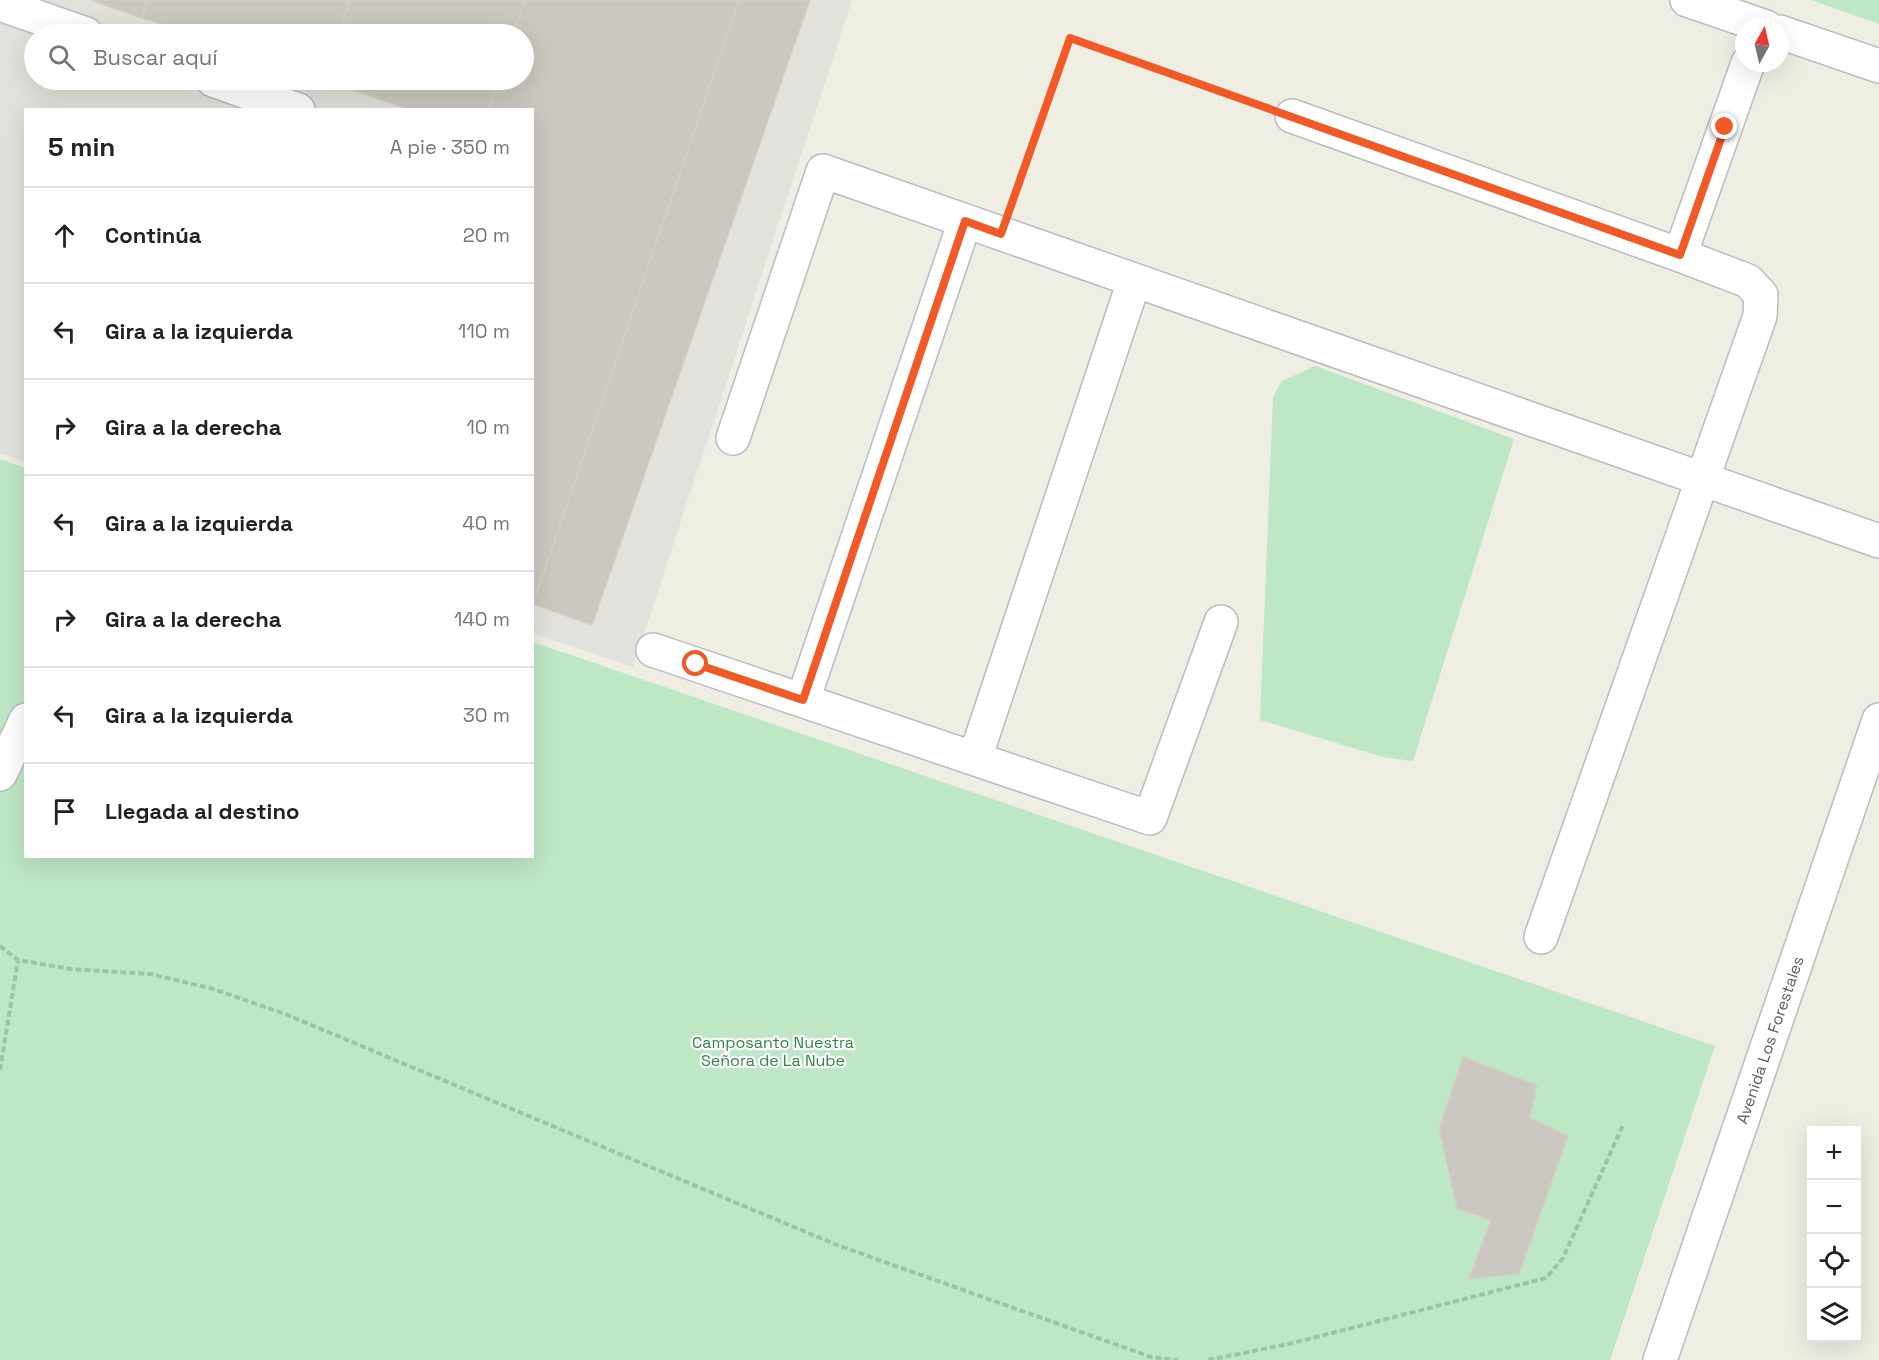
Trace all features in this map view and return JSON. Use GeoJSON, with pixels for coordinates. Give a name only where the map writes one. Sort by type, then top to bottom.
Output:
{"type":"FeatureCollection","features":[{"type":"Feature","properties":{"kind":"street"},"geometry":{"type":"LineString","coordinates":[[1687,0],[1738,18]]}},
{"type":"Feature","properties":{"kind":"street"},"geometry":{"type":"LineString","coordinates":[[0,4],[57,24]]}},
{"type":"Feature","properties":{"kind":"street"},"geometry":{"type":"LineString","coordinates":[[1789,35],[1879,66]]}},
{"type":"Feature","properties":{"kind":"street"},"geometry":{"type":"LineString","coordinates":[[1680,255],[1745,72]]}},
{"type":"Feature","properties":{"kind":"street"},"geometry":{"type":"LineString","coordinates":[[241,90],[292,108]]}},
{"type":"Feature","properties":{"kind":"street"},"geometry":{"type":"LineString","coordinates":[[1292,116],[1680,255],[1748,281],[1761,295],[1760,316],[1541,937]]}},
{"type":"Feature","properties":{"kind":"street"},"geometry":{"type":"LineString","coordinates":[[733,438],[823,171],[1879,541]]}},
{"type":"Feature","properties":{"kind":"street"},"geometry":{"type":"LineString","coordinates":[[803,700],[965,221]]}},
{"type":"Feature","properties":{"kind":"street"},"geometry":{"type":"LineString","coordinates":[[975,758],[1134,280]]}},
{"type":"Feature","properties":{"kind":"street"},"geometry":{"type":"LineString","coordinates":[[653,650],[1150,818],[1221,622]]}},
{"type":"Feature","properties":{"kind":"street","name":"Avenida Los Forestales"},"geometry":{"type":"LineString","coordinates":[[1660,1360],[1879,720]]}},
{"type":"Feature","properties":{"kind":"street"},"geometry":{"type":"LineString","coordinates":[[0,774],[24,724]]}},
{"type":"Feature","properties":{"kind":"path"},"geometry":{"type":"LineString","coordinates":[[1001,234],[1070,38],[1292,116]]}},
{"type":"Feature","properties":{"kind":"path"},"geometry":{"type":"LineString","coordinates":[[0,946],[18,960],[71,969],[150,974],[210,988],[263,1006],[461,1085],[837,1245],[1151,1357],[1178,1360]]}},
{"type":"Feature","properties":{"kind":"path"},"geometry":{"type":"LineString","coordinates":[[0,1070],[18,960]]}},
{"type":"Feature","properties":{"kind":"path"},"geometry":{"type":"LineString","coordinates":[[1208,1360],[1293,1343],[1546,1278],[1563,1258],[1623,1125]]}},
{"type":"Feature","properties":{"kind":"shaded area"},"geometry":{"type":"Polygon","coordinates":[[[0,0],[852,0],[633,667],[534,633],[534,108],[24,108],[24,462],[0,453],[0,0]]]}},
{"type":"Feature","properties":{"kind":"green space"},"geometry":{"type":"Polygon","coordinates":[[[1811,0],[1879,0],[1879,24],[1811,0]]]}},
{"type":"Feature","properties":{"kind":"green space"},"geometry":{"type":"Polygon","coordinates":[[[1315,366],[1514,439],[1413,761],[1383,757],[1260,720],[1273,397],[1282,381],[1315,366]]]}},
{"type":"Feature","properties":{"kind":"green space","name":"Camposanto Nuestra Señora de La Nube"},"geometry":{"type":"Polygon","coordinates":[[[0,459],[24,468],[24,858],[534,858],[534,642],[1715,1046],[1610,1360],[0,1360],[0,459]]]}},
{"type":"Feature","properties":{"kind":"building"},"geometry":{"type":"Polygon","coordinates":[[[90,0],[148,0],[142,18],[90,0]]]}},
{"type":"Feature","properties":{"kind":"building"},"geometry":{"type":"Polygon","coordinates":[[[148,0],[350,0],[342,24],[160,24],[142,18],[148,0]]]}},
{"type":"Feature","properties":{"kind":"building"},"geometry":{"type":"Polygon","coordinates":[[[350,0],[525,0],[517,24],[342,24],[350,0]]]}},
{"type":"Feature","properties":{"kind":"building"},"geometry":{"type":"Polygon","coordinates":[[[525,0],[739,0],[534,601],[534,108],[489,108],[495,90],[534,90],[534,24],[517,24],[525,0]]]}},
{"type":"Feature","properties":{"kind":"building"},"geometry":{"type":"Polygon","coordinates":[[[739,0],[810,0],[592,625],[534,604],[739,0]]]}},
{"type":"Feature","properties":{"kind":"building"},"geometry":{"type":"Polygon","coordinates":[[[352,90],[495,90],[489,108],[405,108],[352,90]]]}},
{"type":"Feature","properties":{"kind":"building"},"geometry":{"type":"Polygon","coordinates":[[[1463,1057],[1537,1085],[1530,1118],[1568,1136],[1519,1274],[1469,1279],[1491,1220],[1457,1209],[1439,1128],[1463,1057]]]}},
{"type":"Feature","properties":{"kind":"route"},"geometry":{"type":"LineString","coordinates":[[696,664],[803,700],[965,221],[1001,234],[1070,38],[1680,255],[1725,127]]}}]}
